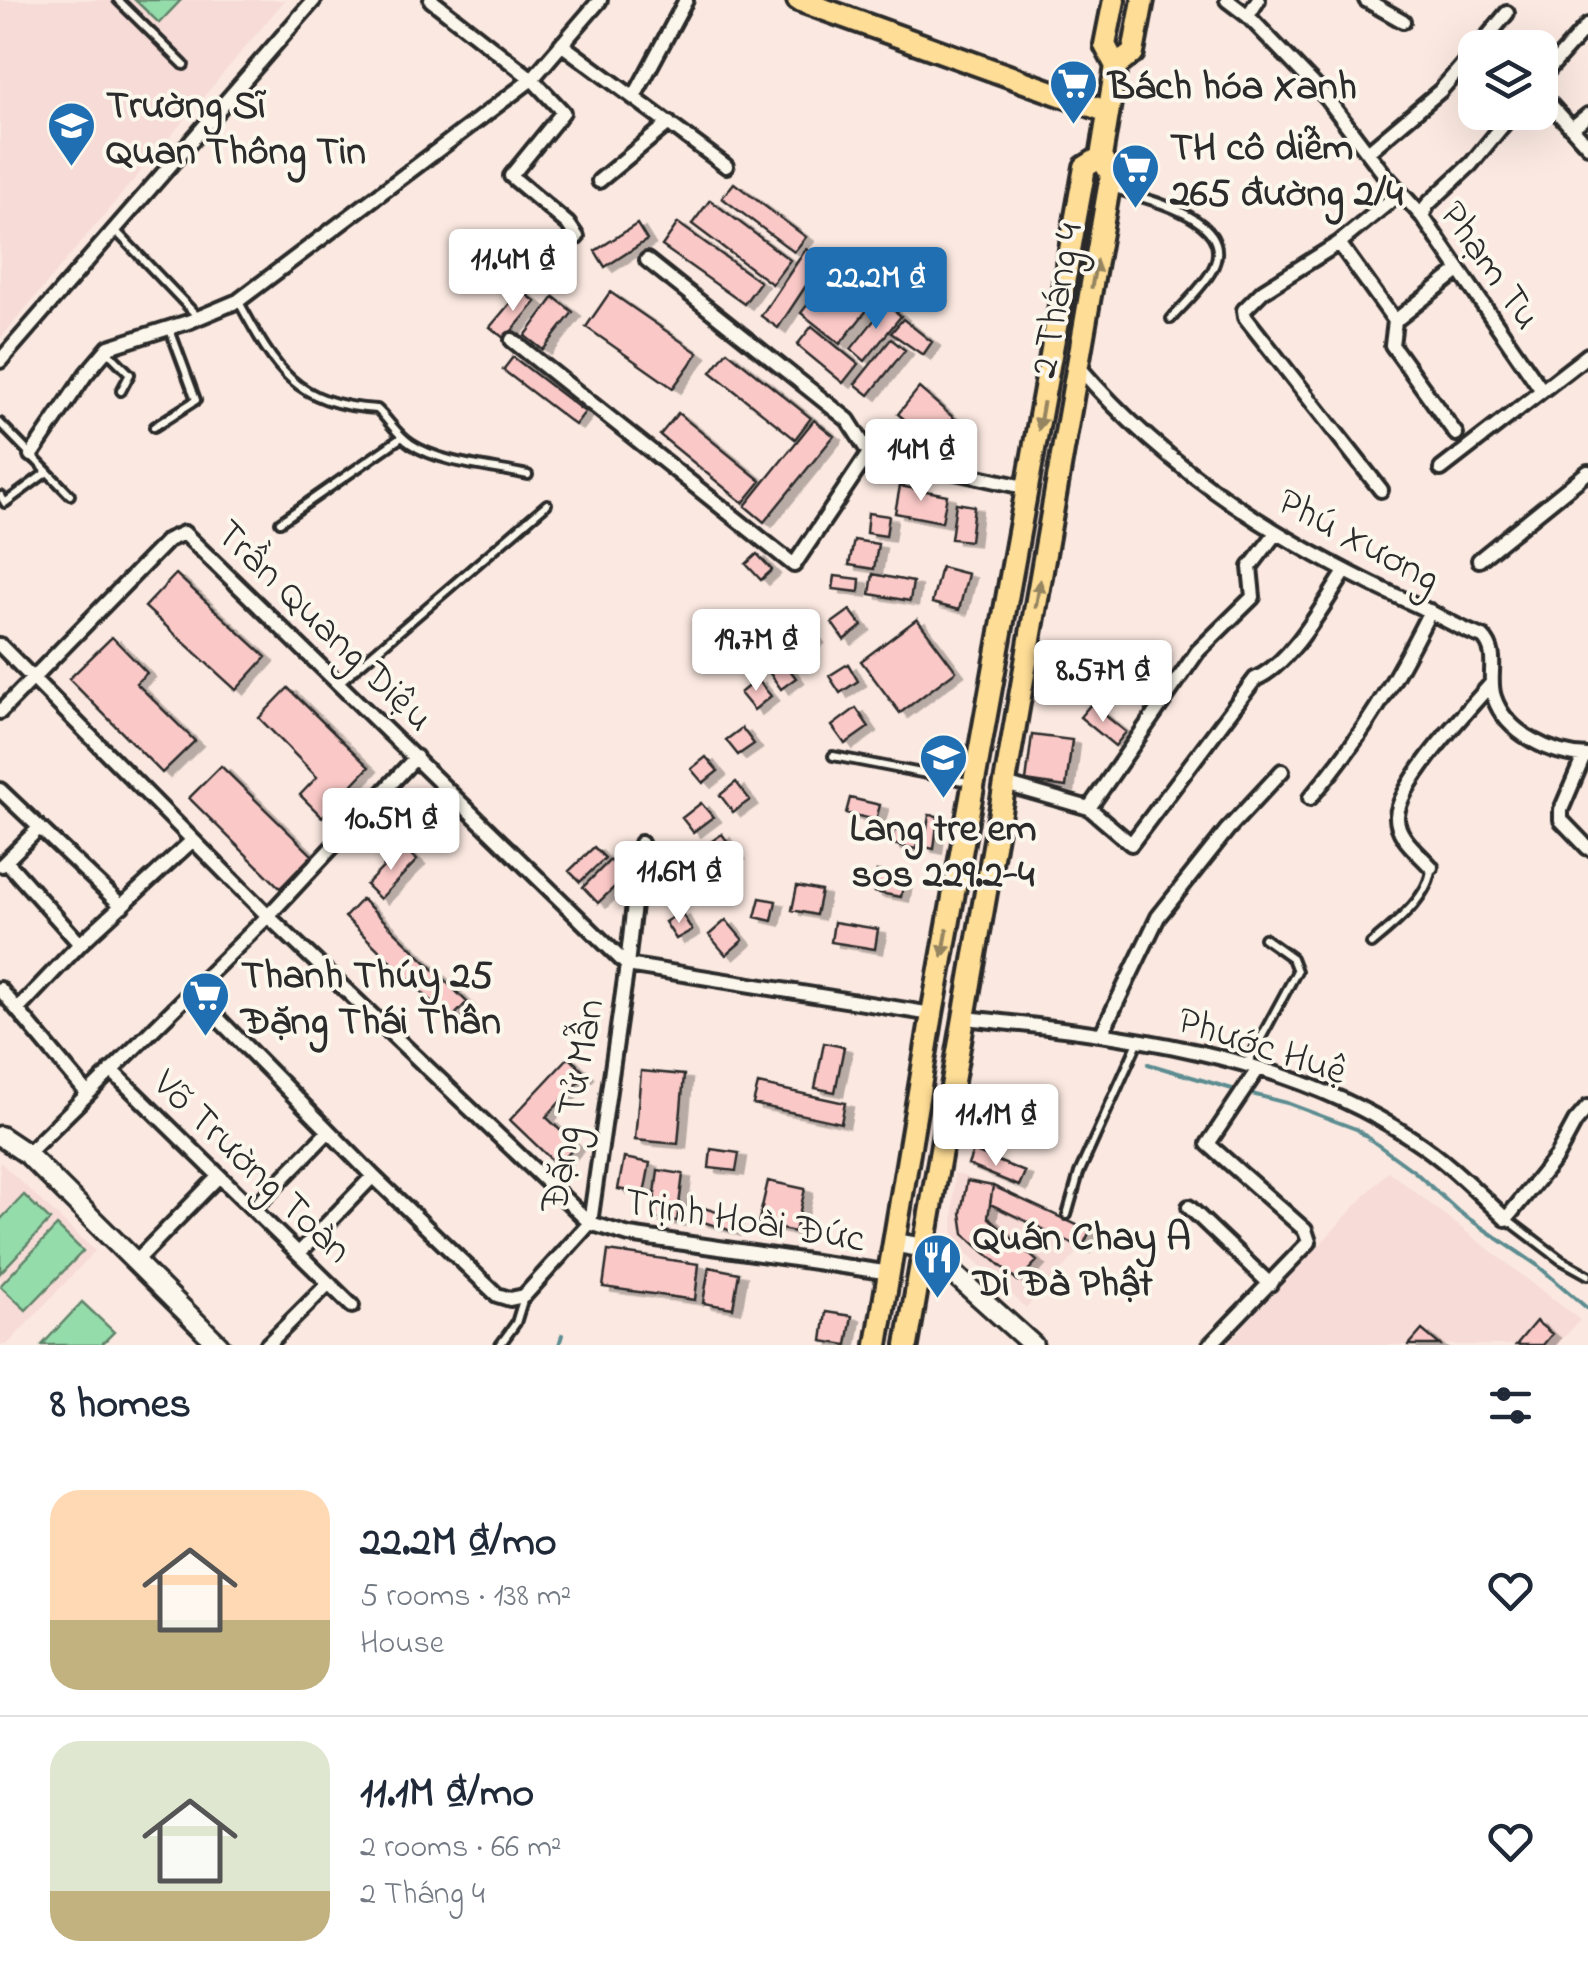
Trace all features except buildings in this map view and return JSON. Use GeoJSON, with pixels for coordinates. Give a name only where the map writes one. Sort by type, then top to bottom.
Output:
{"type":"FeatureCollection","features":[{"type":"Feature","properties":{"kind":"main road"},"geometry":{"type":"LineString","coordinates":[[798,0],[1108,112]]}},
{"type":"Feature","properties":{"kind":"main road","name":"2 Tháng 4"},"geometry":{"type":"LineString","coordinates":[[907,1345],[1111,175],[1101,156],[1116,66],[1105,45],[1114,0]]}},
{"type":"Feature","properties":{"kind":"main road","name":"2 Tháng 4"},"geometry":{"type":"LineString","coordinates":[[1116,66],[1133,53],[1143,0]]}},
{"type":"Feature","properties":{"kind":"main road","name":"2 Tháng 4"},"geometry":{"type":"LineString","coordinates":[[878,1345],[932,1014],[1085,167],[1101,156]]}},
{"type":"Feature","properties":{"kind":"street"},"geometry":{"type":"LineString","coordinates":[[0,361],[314,0]]}},
{"type":"Feature","properties":{"kind":"street"},"geometry":{"type":"LineString","coordinates":[[431,0],[532,79],[563,112],[512,176],[577,236]]}},
{"type":"Feature","properties":{"kind":"street"},"geometry":{"type":"LineString","coordinates":[[31,455],[106,350],[238,301],[532,79],[600,0]]}},
{"type":"Feature","properties":{"kind":"street"},"geometry":{"type":"LineString","coordinates":[[634,97],[686,0]]}},
{"type":"Feature","properties":{"kind":"street","name":"Phạm Tu"},"geometry":{"type":"LineString","coordinates":[[1228,0],[1306,74],[1422,216],[1541,389]]}},
{"type":"Feature","properties":{"kind":"street"},"geometry":{"type":"LineString","coordinates":[[1248,16],[1258,0]]}},
{"type":"Feature","properties":{"kind":"street"},"geometry":{"type":"LineString","coordinates":[[1366,0],[1403,21]]}},
{"type":"Feature","properties":{"kind":"street"},"geometry":{"type":"LineString","coordinates":[[1493,30],[1507,14]]}},
{"type":"Feature","properties":{"kind":"street"},"geometry":{"type":"LineString","coordinates":[[1558,59],[1588,25]]}},
{"type":"Feature","properties":{"kind":"street"},"geometry":{"type":"LineString","coordinates":[[561,44],[726,166]]}},
{"type":"Feature","properties":{"kind":"street"},"geometry":{"type":"LineString","coordinates":[[1369,151],[1440,91],[1458,70]]}},
{"type":"Feature","properties":{"kind":"street"},"geometry":{"type":"LineString","coordinates":[[1558,112],[1588,146]]}},
{"type":"Feature","properties":{"kind":"street"},"geometry":{"type":"LineString","coordinates":[[1573,127],[1588,115]]}},
{"type":"Feature","properties":{"kind":"street"},"geometry":{"type":"LineString","coordinates":[[599,181],[669,123]]}},
{"type":"Feature","properties":{"kind":"street"},"geometry":{"type":"LineString","coordinates":[[1422,216],[1428,204],[1499,130]]}},
{"type":"Feature","properties":{"kind":"street"},"geometry":{"type":"LineString","coordinates":[[1381,490],[1245,317],[1248,304],[1263,290],[1339,244],[1400,193]]}},
{"type":"Feature","properties":{"kind":"street"},"geometry":{"type":"LineString","coordinates":[[1339,244],[1395,321],[1392,345],[1456,434]]}},
{"type":"Feature","properties":{"kind":"street"},"geometry":{"type":"LineString","coordinates":[[647,260],[848,420],[868,454],[1028,488]]}},
{"type":"Feature","properties":{"kind":"street"},"geometry":{"type":"LineString","coordinates":[[1395,321],[1457,272]]}},
{"type":"Feature","properties":{"kind":"street"},"geometry":{"type":"LineString","coordinates":[[512,340],[794,565],[868,454]]}},
{"type":"Feature","properties":{"kind":"street"},"geometry":{"type":"LineString","coordinates":[[1441,469],[1588,355]]}},
{"type":"Feature","properties":{"kind":"street","name":"Phú Xương"},"geometry":{"type":"LineString","coordinates":[[1078,366],[1115,410],[1152,442],[1276,534],[1345,572],[1484,637],[1493,653],[1494,699],[1519,730],[1546,748],[1586,756]]}},
{"type":"Feature","properties":{"kind":"street"},"geometry":{"type":"LineString","coordinates":[[1479,560],[1588,472]]}},
{"type":"Feature","properties":{"kind":"street","name":"Trần Quang Diệu"},"geometry":{"type":"LineString","coordinates":[[33,679],[168,540],[180,532],[187,534],[628,966]]}},
{"type":"Feature","properties":{"kind":"street"},"geometry":{"type":"LineString","coordinates":[[1089,808],[1198,651],[1253,597],[1250,567],[1276,534]]}},
{"type":"Feature","properties":{"kind":"street"},"geometry":{"type":"LineString","coordinates":[[1005,784],[1089,808],[1131,844],[1255,679],[1272,672],[1284,657],[1345,572]]}},
{"type":"Feature","properties":{"kind":"street"},"geometry":{"type":"LineString","coordinates":[[1310,798],[1339,765],[1390,692],[1430,612]]}},
{"type":"Feature","properties":{"kind":"street","name":"Trịnh Hoài Đức"},"geometry":{"type":"LineString","coordinates":[[0,646],[268,916],[590,1224],[630,1235],[891,1273]]}},
{"type":"Feature","properties":{"kind":"street"},"geometry":{"type":"LineString","coordinates":[[0,712],[33,679]]}},
{"type":"Feature","properties":{"kind":"street"},"geometry":{"type":"LineString","coordinates":[[1431,867],[1400,830],[1397,816],[1442,740],[1492,684]]}},
{"type":"Feature","properties":{"kind":"street"},"geometry":{"type":"LineString","coordinates":[[1586,756],[1560,820],[1588,848]]}},
{"type":"Feature","properties":{"kind":"street"},"geometry":{"type":"LineString","coordinates":[[28,1154],[268,916],[416,757]]}},
{"type":"Feature","properties":{"kind":"street"},"geometry":{"type":"LineString","coordinates":[[1102,1032],[1158,917],[1218,841],[1282,770]]}},
{"type":"Feature","properties":{"kind":"street"},"geometry":{"type":"LineString","coordinates":[[0,790],[122,906]]}},
{"type":"Feature","properties":{"kind":"street"},"geometry":{"type":"LineString","coordinates":[[38,829],[3,864],[80,944]]}},
{"type":"Feature","properties":{"kind":"street"},"geometry":{"type":"LineString","coordinates":[[19,1008],[80,944],[193,840]]}},
{"type":"Feature","properties":{"kind":"street","name":"Đặng Tử Mẫn"},"geometry":{"type":"LineString","coordinates":[[524,1296],[590,1224],[628,966],[641,843]]}},
{"type":"Feature","properties":{"kind":"street"},"geometry":{"type":"LineString","coordinates":[[628,966],[932,1014]]}},
{"type":"Feature","properties":{"kind":"street"},"geometry":{"type":"LineString","coordinates":[[0,989],[87,1093]]}},
{"type":"Feature","properties":{"kind":"street"},"geometry":{"type":"LineString","coordinates":[[190,992],[496,1295],[524,1296]]}},
{"type":"Feature","properties":{"kind":"street","name":"Phước Huệ"},"geometry":{"type":"LineString","coordinates":[[966,1018],[1140,1039],[1252,1067],[1340,1099],[1381,1120],[1451,1168],[1506,1218]]}},
{"type":"Feature","properties":{"kind":"street"},"geometry":{"type":"LineString","coordinates":[[1210,1345],[1304,1247],[1309,1236],[1208,1144],[1252,1067]]}},
{"type":"Feature","properties":{"kind":"street","name":"Võ Trường Toàn"},"geometry":{"type":"LineString","coordinates":[[111,1070],[352,1306]]}},
{"type":"Feature","properties":{"kind":"street"},"geometry":{"type":"LineString","coordinates":[[1506,1218],[1556,1158],[1575,1122],[1588,1107]]}},
{"type":"Feature","properties":{"kind":"street"},"geometry":{"type":"LineString","coordinates":[[253,1209],[328,1132]]}},
{"type":"Feature","properties":{"kind":"street"},"geometry":{"type":"LineString","coordinates":[[0,1136],[28,1154],[219,1345]]}},
{"type":"Feature","properties":{"kind":"street"},"geometry":{"type":"LineString","coordinates":[[136,1261],[220,1176]]}},
{"type":"Feature","properties":{"kind":"street"},"geometry":{"type":"LineString","coordinates":[[299,1253],[373,1176]]}},
{"type":"Feature","properties":{"kind":"street"},"geometry":{"type":"LineString","coordinates":[[1189,1207],[1270,1284]]}},
{"type":"Feature","properties":{"kind":"street"},"geometry":{"type":"LineString","coordinates":[[896,1243],[926,1248],[1032,1345]]}},
{"type":"Feature","properties":{"kind":"street"},"geometry":{"type":"LineString","coordinates":[[267,1345],[330,1283]]}},
{"type":"Feature","properties":{"kind":"lane"},"geometry":{"type":"LineString","coordinates":[[118,0],[184,64]]}},
{"type":"Feature","properties":{"kind":"lane"},"geometry":{"type":"LineString","coordinates":[[1109,187],[1187,214],[1212,235],[1217,252],[1210,273],[1171,319]]}},
{"type":"Feature","properties":{"kind":"lane"},"geometry":{"type":"LineString","coordinates":[[115,230],[199,318]]}},
{"type":"Feature","properties":{"kind":"lane"},"geometry":{"type":"LineString","coordinates":[[238,301],[270,357],[292,382],[330,403],[377,409],[402,437],[423,451],[528,475]]}},
{"type":"Feature","properties":{"kind":"lane"},"geometry":{"type":"LineString","coordinates":[[154,427],[196,400],[169,327]]}},
{"type":"Feature","properties":{"kind":"lane"},"geometry":{"type":"LineString","coordinates":[[106,350],[130,374],[121,391]]}},
{"type":"Feature","properties":{"kind":"lane"},"geometry":{"type":"LineString","coordinates":[[0,422],[70,495]]}},
{"type":"Feature","properties":{"kind":"lane"},"geometry":{"type":"LineString","coordinates":[[280,522],[402,437]]}},
{"type":"Feature","properties":{"kind":"lane"},"geometry":{"type":"LineString","coordinates":[[1,496],[5,503],[48,472]]}},
{"type":"Feature","properties":{"kind":"lane"},"geometry":{"type":"LineString","coordinates":[[340,682],[547,504]]}},
{"type":"Feature","properties":{"kind":"lane"},"geometry":{"type":"LineString","coordinates":[[833,756],[974,783]]}},
{"type":"Feature","properties":{"kind":"lane"},"geometry":{"type":"LineString","coordinates":[[1371,944],[1401,918],[1430,881],[1431,867]]}},
{"type":"Feature","properties":{"kind":"lane"},"geometry":{"type":"LineString","coordinates":[[1252,1067],[1297,970],[1292,958],[1264,938]]}},
{"type":"Feature","properties":{"kind":"lane"},"geometry":{"type":"LineString","coordinates":[[1067,1215],[1080,1173],[1140,1039]]}},
{"type":"Feature","properties":{"kind":"lane"},"geometry":{"type":"LineString","coordinates":[[1506,1218],[1561,1260],[1588,1275]]}},
{"type":"Feature","properties":{"kind":"lane"},"geometry":{"type":"LineString","coordinates":[[500,1345],[516,1323],[524,1296]]}},
{"type":"Feature","properties":{"kind":"shaded area","name":"Trường Sĩ Quan Thông Tin"},"geometry":{"type":"Polygon","coordinates":[[[0,0],[285,0],[0,339],[0,0]]]}},
{"type":"Feature","properties":{"kind":"shaded area"},"geometry":{"type":"Polygon","coordinates":[[[0,1162],[95,1251],[7,1345],[0,1345],[0,1162]]]}},
{"type":"Feature","properties":{"kind":"shaded area"},"geometry":{"type":"Polygon","coordinates":[[[1388,1171],[1580,1320],[1557,1345],[1226,1345],[1388,1171]]]}},
{"type":"Feature","properties":{"kind":"shaded area"},"geometry":{"type":"Polygon","coordinates":[[[954,1173],[993,1186],[1090,1231],[1082,1248],[1026,1308],[961,1248],[953,1231],[954,1173]]]}},
{"type":"Feature","properties":{"kind":"green space"},"geometry":{"type":"Polygon","coordinates":[[[135,0],[181,0],[159,23],[135,0]]]}},
{"type":"Feature","properties":{"kind":"green space"},"geometry":{"type":"Polygon","coordinates":[[[24,1195],[50,1220],[0,1273],[0,1220],[24,1195]]]}},
{"type":"Feature","properties":{"kind":"green space"},"geometry":{"type":"Polygon","coordinates":[[[57,1226],[83,1251],[26,1310],[0,1286],[57,1226]]]}},
{"type":"Feature","properties":{"kind":"green space"},"geometry":{"type":"Polygon","coordinates":[[[82,1302],[114,1332],[101,1345],[42,1345],[82,1302]]]}},
{"type":"Feature","properties":{"kind":"waterway"},"geometry":{"type":"LineString","coordinates":[[1148,1064],[1239,1091]]}},
{"type":"Feature","properties":{"kind":"waterway"},"geometry":{"type":"LineString","coordinates":[[1248,1093],[1356,1129],[1415,1172],[1459,1212],[1537,1265],[1588,1309]]}},
{"type":"Feature","properties":{"kind":"waterway"},"geometry":{"type":"LineString","coordinates":[[559,1345],[562,1335]]}},
{"type":"Feature","properties":{"kind":"place","name":"Bách hóa Xanh"},"geometry":{"type":"Point","coordinates":[1073,126]}},
{"type":"Feature","properties":{"kind":"place","name":"Trường Sĩ Quan Thông Tin"},"geometry":{"type":"Point","coordinates":[71,168]}},
{"type":"Feature","properties":{"kind":"place","name":"TH cô diễm 265 đường 2/4"},"geometry":{"type":"Point","coordinates":[1135,210]}},
{"type":"Feature","properties":{"kind":"place","name":"Lang tre em sos 229.2-4"},"geometry":{"type":"Point","coordinates":[943,800]}},
{"type":"Feature","properties":{"kind":"place","name":"Thanh Thúy 25 Đặng Thái Thân"},"geometry":{"type":"Point","coordinates":[206,1038]}},
{"type":"Feature","properties":{"kind":"place","name":"Quán Chay A Di Đà Phật"},"geometry":{"type":"Point","coordinates":[938,1300]}}]}
